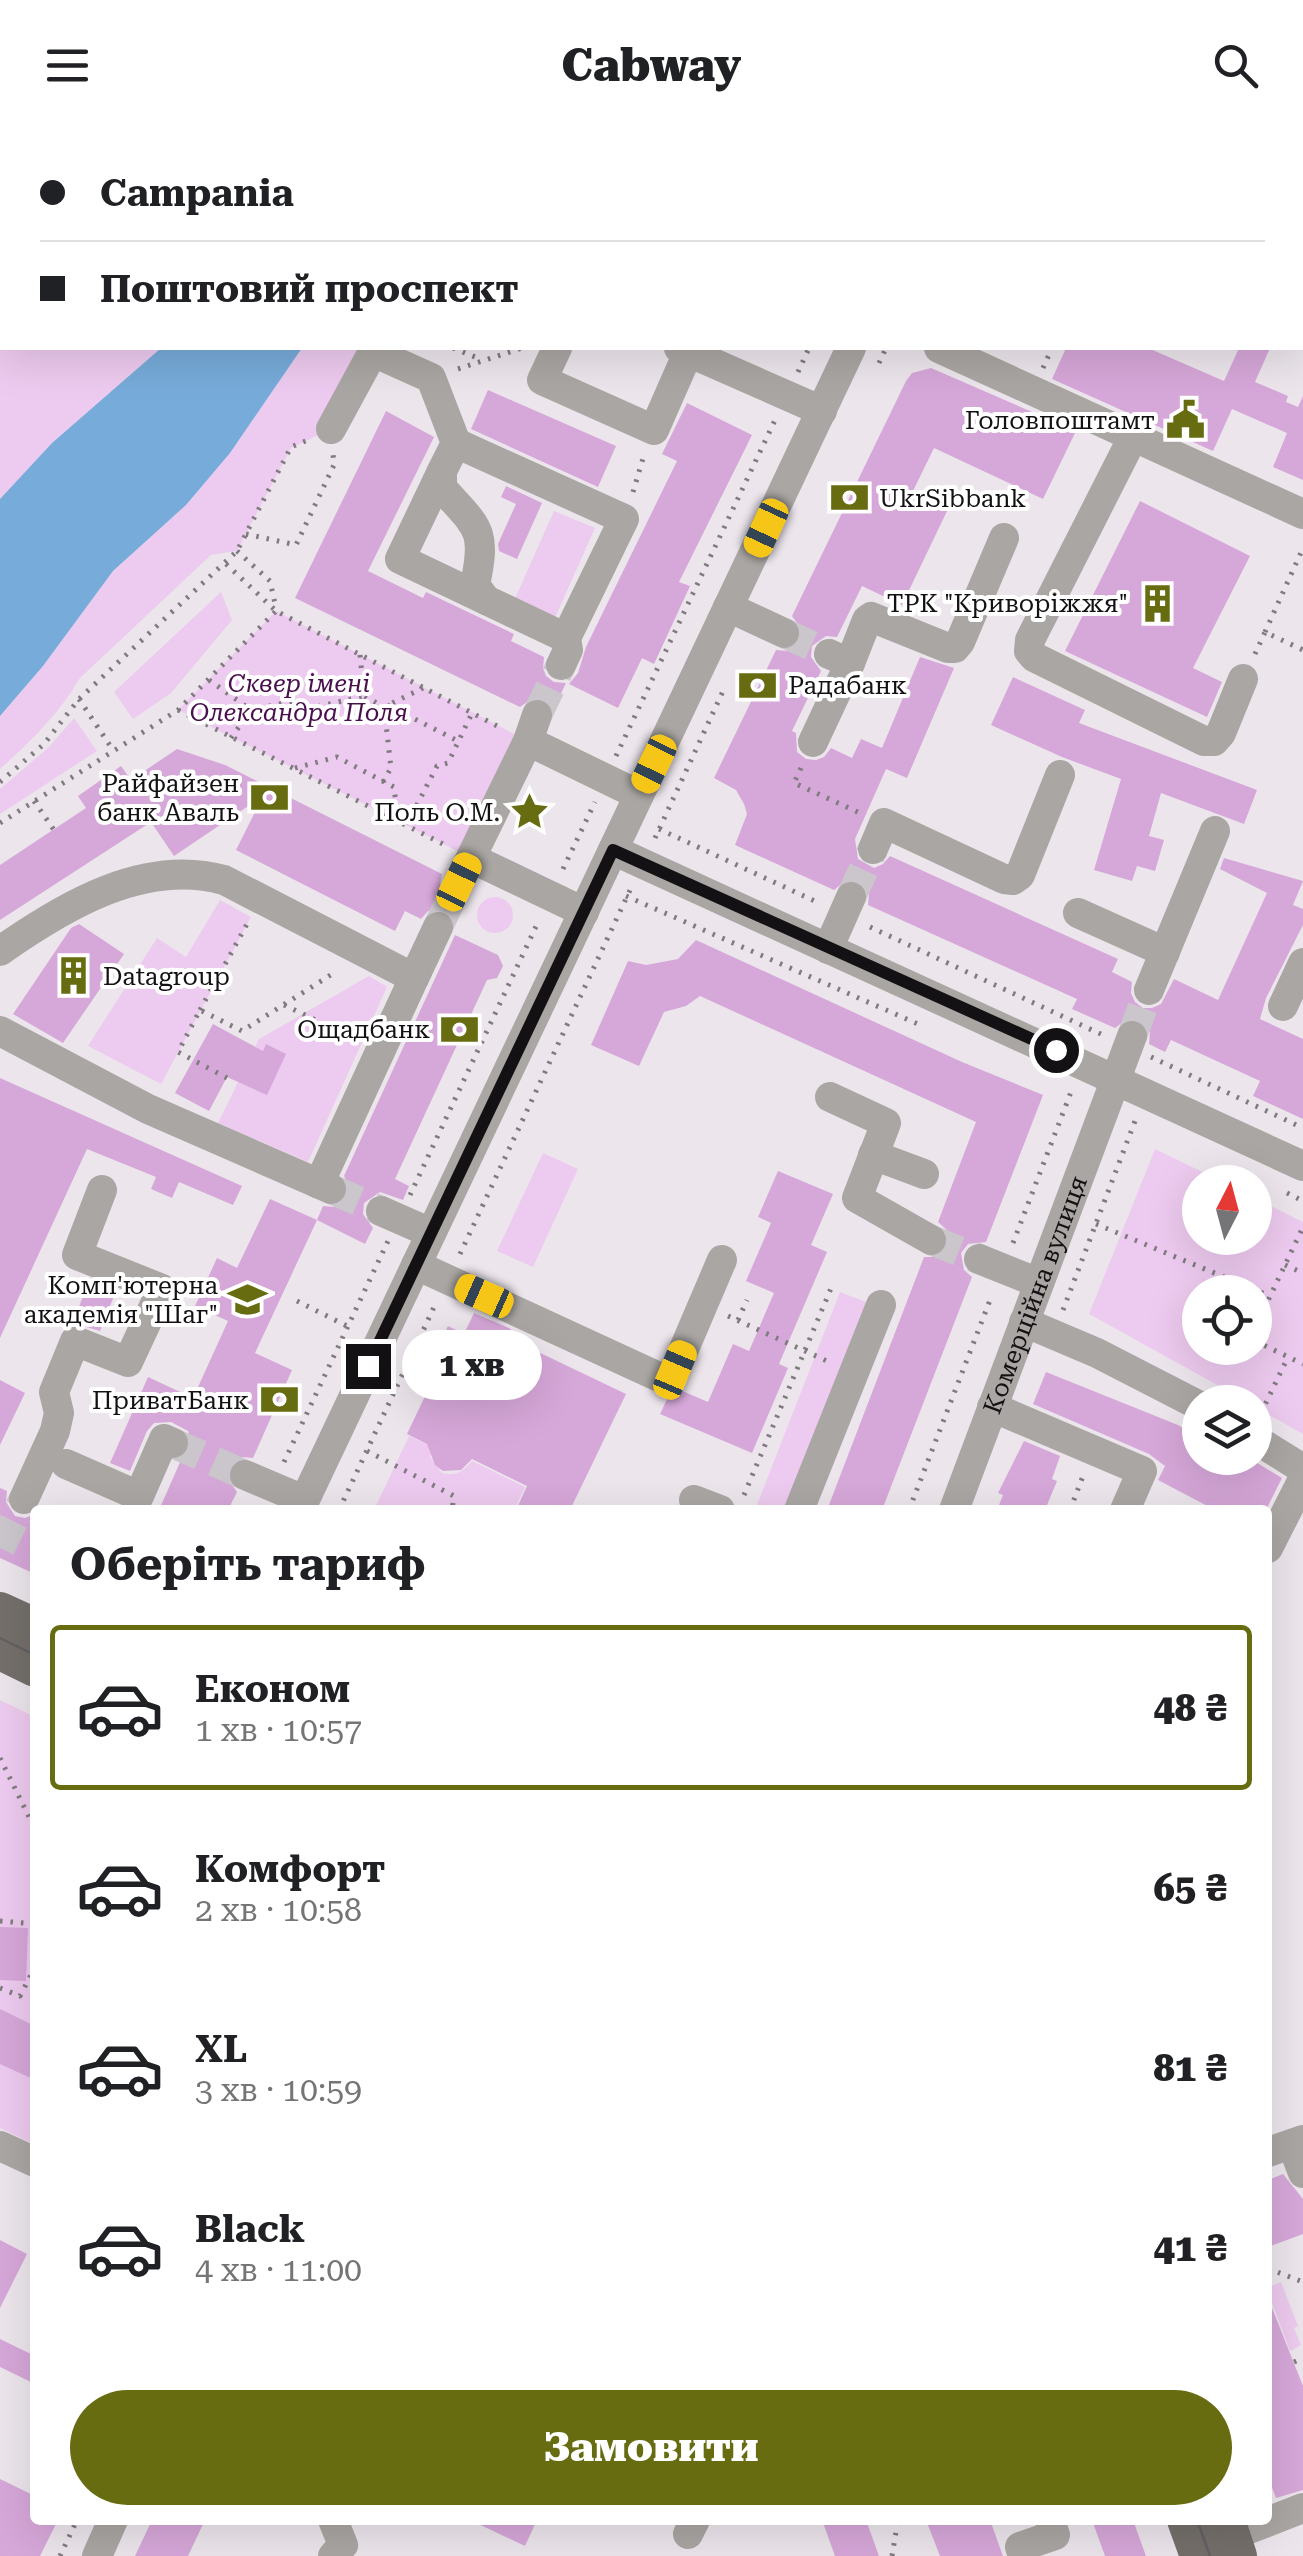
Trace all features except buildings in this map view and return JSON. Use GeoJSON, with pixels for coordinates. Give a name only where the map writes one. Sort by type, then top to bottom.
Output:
{"type":"FeatureCollection","features":[{"type":"Feature","properties":{"kind":"main road"},"geometry":{"type":"LineString","coordinates":[[0,1611],[30,1625]]}},
{"type":"Feature","properties":{"kind":"main road"},"geometry":{"type":"LineString","coordinates":[[0,1651],[30,1666]]}},
{"type":"Feature","properties":{"kind":"street"},"geometry":{"type":"LineString","coordinates":[[331,428],[374,350],[431,378],[456,443],[624,519],[564,651],[486,600],[400,559],[456,443]]}},
{"type":"Feature","properties":{"kind":"street"},"geometry":{"type":"LineString","coordinates":[[556,350],[542,380],[654,430],[686,350]]}},
{"type":"Feature","properties":{"kind":"street"},"geometry":{"type":"LineString","coordinates":[[688,350],[822,410]]}},
{"type":"Feature","properties":{"kind":"street"},"geometry":{"type":"LineString","coordinates":[[259,1480],[302,1505],[851,350]]}},
{"type":"Feature","properties":{"kind":"street"},"geometry":{"type":"LineString","coordinates":[[944,350],[1303,514]]}},
{"type":"Feature","properties":{"kind":"street"},"geometry":{"type":"LineString","coordinates":[[1134,434],[1030,640],[1029,651],[1034,657],[1204,740],[1214,741],[1221,734],[1244,679]]}},
{"type":"Feature","properties":{"kind":"street"},"geometry":{"type":"LineString","coordinates":[[442,471],[442,488],[476,527],[483,549],[476,584],[486,600]]}},
{"type":"Feature","properties":{"kind":"street"},"geometry":{"type":"LineString","coordinates":[[813,742],[839,659],[866,620],[871,617],[955,648],[1004,538]]}},
{"type":"Feature","properties":{"kind":"street"},"geometry":{"type":"LineString","coordinates":[[728,607],[784,633]]}},
{"type":"Feature","properties":{"kind":"street"},"geometry":{"type":"LineString","coordinates":[[584,912],[550,896],[465,870],[532,728],[606,779],[639,795]]}},
{"type":"Feature","properties":{"kind":"street"},"geometry":{"type":"LineString","coordinates":[[878,836],[1013,880],[1020,875],[1060,775]]}},
{"type":"Feature","properties":{"kind":"street"},"geometry":{"type":"LineString","coordinates":[[1150,990],[1216,832]]}},
{"type":"Feature","properties":{"kind":"street"},"geometry":{"type":"LineString","coordinates":[[613,850],[1303,1166]]}},
{"type":"Feature","properties":{"kind":"street"},"geometry":{"type":"LineString","coordinates":[[0,951],[50,916],[135,880],[191,872],[224,880],[414,978]]}},
{"type":"Feature","properties":{"kind":"street"},"geometry":{"type":"LineString","coordinates":[[828,949],[847,906]]}},
{"type":"Feature","properties":{"kind":"street"},"geometry":{"type":"LineString","coordinates":[[1078,913],[1165,952]]}},
{"type":"Feature","properties":{"kind":"street"},"geometry":{"type":"LineString","coordinates":[[0,1032],[148,1109],[325,1186],[380,1051],[438,927]]}},
{"type":"Feature","properties":{"kind":"street"},"geometry":{"type":"LineString","coordinates":[[1283,1006],[1303,964]]}},
{"type":"Feature","properties":{"kind":"street","name":"Комерційна вулиця"},"geometry":{"type":"LineString","coordinates":[[956,1505],[1130,1041]]}},
{"type":"Feature","properties":{"kind":"street"},"geometry":{"type":"LineString","coordinates":[[830,1097],[886,1122],[857,1198],[931,1240]]}},
{"type":"Feature","properties":{"kind":"street"},"geometry":{"type":"LineString","coordinates":[[873,1155],[924,1174]]}},
{"type":"Feature","properties":{"kind":"street"},"geometry":{"type":"LineString","coordinates":[[24,1499],[55,1431],[59,1413],[54,1392],[74,1341],[128,1362],[162,1289],[78,1256],[102,1190]]}},
{"type":"Feature","properties":{"kind":"street"},"geometry":{"type":"LineString","coordinates":[[390,1215],[431,1233]]}},
{"type":"Feature","properties":{"kind":"street"},"geometry":{"type":"LineString","coordinates":[[416,1265],[659,1377],[675,1370],[722,1260]]}},
{"type":"Feature","properties":{"kind":"street"},"geometry":{"type":"LineString","coordinates":[[991,1263],[1039,1283]]}},
{"type":"Feature","properties":{"kind":"street"},"geometry":{"type":"LineString","coordinates":[[801,1505],[881,1305]]}},
{"type":"Feature","properties":{"kind":"street"},"geometry":{"type":"LineString","coordinates":[[1024,1322],[1182,1397]]}},
{"type":"Feature","properties":{"kind":"street"},"geometry":{"type":"LineString","coordinates":[[992,1407],[1142,1470],[1126,1505]]}},
{"type":"Feature","properties":{"kind":"street"},"geometry":{"type":"LineString","coordinates":[[66,1464],[139,1496],[164,1439],[173,1442]]}},
{"type":"Feature","properties":{"kind":"street"},"geometry":{"type":"LineString","coordinates":[[1272,1442],[1303,1469]]}},
{"type":"Feature","properties":{"kind":"street"},"geometry":{"type":"LineString","coordinates":[[1272,1540],[1303,1479]]}},
{"type":"Feature","properties":{"kind":"street"},"geometry":{"type":"LineString","coordinates":[[1287,2145],[1303,2173]]}},
{"type":"Feature","properties":{"kind":"street"},"geometry":{"type":"LineString","coordinates":[[0,2146],[30,2160]]}},
{"type":"Feature","properties":{"kind":"street"},"geometry":{"type":"LineString","coordinates":[[1272,2522],[1302,2510]]}},
{"type":"Feature","properties":{"kind":"street"},"geometry":{"type":"LineString","coordinates":[[97,2556],[111,2525]]}},
{"type":"Feature","properties":{"kind":"street"},"geometry":{"type":"LineString","coordinates":[[332,2556],[343,2545],[335,2525]]}},
{"type":"Feature","properties":{"kind":"street"},"geometry":{"type":"LineString","coordinates":[[1023,2556],[1020,2547],[1055,2535],[1052,2525]]}},
{"type":"Feature","properties":{"kind":"street"},"geometry":{"type":"LineString","coordinates":[[1194,2542],[1232,2537],[1263,2525]]}},
{"type":"Feature","properties":{"kind":"path"},"geometry":{"type":"LineString","coordinates":[[458,350],[483,360]]}},
{"type":"Feature","properties":{"kind":"path"},"geometry":{"type":"LineString","coordinates":[[453,371],[516,350]]}},
{"type":"Feature","properties":{"kind":"path"},"geometry":{"type":"LineString","coordinates":[[259,1480],[347,1326],[390,1215],[550,896],[808,350]]}},
{"type":"Feature","properties":{"kind":"path"},"geometry":{"type":"LineString","coordinates":[[878,364],[885,350]]}},
{"type":"Feature","properties":{"kind":"path"},"geometry":{"type":"LineString","coordinates":[[624,519],[654,430]]}},
{"type":"Feature","properties":{"kind":"path"},"geometry":{"type":"LineString","coordinates":[[0,782],[44,744],[80,699],[226,564],[237,551],[291,448]]}},
{"type":"Feature","properties":{"kind":"path"},"geometry":{"type":"LineString","coordinates":[[246,534],[296,544],[334,464]]}},
{"type":"Feature","properties":{"kind":"path"},"geometry":{"type":"LineString","coordinates":[[1244,679],[1303,548]]}},
{"type":"Feature","properties":{"kind":"path"},"geometry":{"type":"LineString","coordinates":[[237,551],[270,581],[276,611]]}},
{"type":"Feature","properties":{"kind":"path"},"geometry":{"type":"LineString","coordinates":[[226,564],[276,611],[472,713],[532,728]]}},
{"type":"Feature","properties":{"kind":"path"},"geometry":{"type":"LineString","coordinates":[[0,822],[178,710],[276,611]]}},
{"type":"Feature","properties":{"kind":"path"},"geometry":{"type":"LineString","coordinates":[[1265,632],[1303,650]]}},
{"type":"Feature","properties":{"kind":"path"},"geometry":{"type":"LineString","coordinates":[[360,654],[364,696]]}},
{"type":"Feature","properties":{"kind":"path"},"geometry":{"type":"LineString","coordinates":[[208,680],[252,710]]}},
{"type":"Feature","properties":{"kind":"path"},"geometry":{"type":"LineString","coordinates":[[341,1505],[726,686]]}},
{"type":"Feature","properties":{"kind":"path"},"geometry":{"type":"LineString","coordinates":[[385,706],[424,688]]}},
{"type":"Feature","properties":{"kind":"path"},"geometry":{"type":"LineString","coordinates":[[231,738],[252,710],[294,701],[307,709],[364,696],[458,741]]}},
{"type":"Feature","properties":{"kind":"path"},"geometry":{"type":"LineString","coordinates":[[80,699],[113,750]]}},
{"type":"Feature","properties":{"kind":"path"},"geometry":{"type":"LineString","coordinates":[[384,782],[391,768],[385,706]]}},
{"type":"Feature","properties":{"kind":"path"},"geometry":{"type":"LineString","coordinates":[[178,710],[406,825],[465,870]]}},
{"type":"Feature","properties":{"kind":"path"},"geometry":{"type":"LineString","coordinates":[[406,825],[437,766],[448,762],[472,713]]}},
{"type":"Feature","properties":{"kind":"path"},"geometry":{"type":"LineString","coordinates":[[813,742],[794,784],[878,836]]}},
{"type":"Feature","properties":{"kind":"path"},"geometry":{"type":"LineString","coordinates":[[292,768],[337,758],[394,787],[398,821]]}},
{"type":"Feature","properties":{"kind":"path"},"geometry":{"type":"LineString","coordinates":[[34,801],[54,830]]}},
{"type":"Feature","properties":{"kind":"path"},"geometry":{"type":"LineString","coordinates":[[659,828],[847,906],[1303,1128]]}},
{"type":"Feature","properties":{"kind":"path"},"geometry":{"type":"LineString","coordinates":[[627,896],[929,1030]]}},
{"type":"Feature","properties":{"kind":"path"},"geometry":{"type":"LineString","coordinates":[[228,1078],[178,1052],[231,953]]}},
{"type":"Feature","properties":{"kind":"path"},"geometry":{"type":"LineString","coordinates":[[200,1010],[242,1031],[366,954]]}},
{"type":"Feature","properties":{"kind":"path"},"geometry":{"type":"LineString","coordinates":[[284,1005],[380,1051]]}},
{"type":"Feature","properties":{"kind":"path"},"geometry":{"type":"LineString","coordinates":[[911,1505],[991,1263],[1072,1092],[1152,1129]]}},
{"type":"Feature","properties":{"kind":"path"},"geometry":{"type":"LineString","coordinates":[[1286,1193],[1303,1201]]}},
{"type":"Feature","properties":{"kind":"path"},"geometry":{"type":"LineString","coordinates":[[1096,1224],[1219,1275]]}},
{"type":"Feature","properties":{"kind":"path"},"geometry":{"type":"LineString","coordinates":[[1272,1292],[1303,1227]]}},
{"type":"Feature","properties":{"kind":"path"},"geometry":{"type":"LineString","coordinates":[[1285,1264],[1303,1273]]}},
{"type":"Feature","properties":{"kind":"path"},"geometry":{"type":"LineString","coordinates":[[739,1505],[832,1286]]}},
{"type":"Feature","properties":{"kind":"path"},"geometry":{"type":"LineString","coordinates":[[738,1320],[747,1300]]}},
{"type":"Feature","properties":{"kind":"path"},"geometry":{"type":"LineString","coordinates":[[297,1301],[347,1326]]}},
{"type":"Feature","properties":{"kind":"path"},"geometry":{"type":"LineString","coordinates":[[703,1304],[853,1373]]}},
{"type":"Feature","properties":{"kind":"path"},"geometry":{"type":"LineString","coordinates":[[1272,1349],[1303,1364]]}},
{"type":"Feature","properties":{"kind":"path"},"geometry":{"type":"LineString","coordinates":[[1272,1394],[1288,1357]]}},
{"type":"Feature","properties":{"kind":"path"},"geometry":{"type":"LineString","coordinates":[[1072,1505],[1093,1450]]}},
{"type":"Feature","properties":{"kind":"path"},"geometry":{"type":"LineString","coordinates":[[367,1451],[454,1496],[453,1505]]}},
{"type":"Feature","properties":{"kind":"path"},"geometry":{"type":"LineString","coordinates":[[0,1758],[30,1819]]}},
{"type":"Feature","properties":{"kind":"path"},"geometry":{"type":"LineString","coordinates":[[0,1922],[30,1924]]}},
{"type":"Feature","properties":{"kind":"path"},"geometry":{"type":"LineString","coordinates":[[0,1988],[20,1996],[30,1977]]}},
{"type":"Feature","properties":{"kind":"path"},"geometry":{"type":"LineString","coordinates":[[1272,2270],[1303,2282]]}},
{"type":"Feature","properties":{"kind":"path"},"geometry":{"type":"LineString","coordinates":[[1294,2362],[1303,2358]]}},
{"type":"Feature","properties":{"kind":"path"},"geometry":{"type":"LineString","coordinates":[[60,2556],[75,2525]]}},
{"type":"Feature","properties":{"kind":"path"},"geometry":{"type":"LineString","coordinates":[[892,2556],[897,2525]]}},
{"type":"Feature","properties":{"kind":"green space"},"geometry":{"type":"Polygon","coordinates":[[[0,350],[159,350],[52,443],[0,499],[0,350]]]}},
{"type":"Feature","properties":{"kind":"green space"},"geometry":{"type":"Polygon","coordinates":[[[301,350],[368,350],[325,432],[291,448],[237,551],[211,555],[80,678],[44,726],[0,769],[0,716],[43,666],[113,571],[186,505],[230,453],[301,350]]]}},
{"type":"Feature","properties":{"kind":"green space"},"geometry":{"type":"Polygon","coordinates":[[[554,511],[595,528],[553,622],[513,603],[554,511]]]}},
{"type":"Feature","properties":{"kind":"green space"},"geometry":{"type":"Polygon","coordinates":[[[221,592],[232,620],[171,693],[133,719],[114,692],[221,592]]]}},
{"type":"Feature","properties":{"kind":"green space","name":"Сквер імені Олександра Поля"},"geometry":{"type":"Polygon","coordinates":[[[276,611],[528,741],[471,858],[178,710],[276,611]]]}},
{"type":"Feature","properties":{"kind":"green space"},"geometry":{"type":"Polygon","coordinates":[[[74,718],[97,751],[0,814],[0,789],[48,748],[74,718]]]}},
{"type":"Feature","properties":{"kind":"green space"},"geometry":{"type":"Polygon","coordinates":[[[495,897],[508,902],[513,915],[508,928],[495,933],[482,928],[477,915],[482,902],[495,897]]]}},
{"type":"Feature","properties":{"kind":"green space"},"geometry":{"type":"Polygon","coordinates":[[[220,900],[251,917],[161,1084],[88,1046],[157,938],[186,957],[220,900]]]}},
{"type":"Feature","properties":{"kind":"green space"},"geometry":{"type":"Polygon","coordinates":[[[369,976],[387,987],[308,1162],[218,1123],[259,1039],[369,976]]]}},
{"type":"Feature","properties":{"kind":"green space"},"geometry":{"type":"Polygon","coordinates":[[[1155,1149],[1188,1165],[1182,1165],[1182,1255],[1272,1255],[1272,1206],[1303,1222],[1303,1434],[1272,1417],[1272,1385],[1217,1385],[1089,1314],[1155,1149]]]}},
{"type":"Feature","properties":{"kind":"green space"},"geometry":{"type":"Polygon","coordinates":[[[543,1153],[578,1169],[533,1267],[497,1251],[543,1153]]]}},
{"type":"Feature","properties":{"kind":"green space"},"geometry":{"type":"Polygon","coordinates":[[[840,1292],[871,1304],[792,1505],[757,1505],[840,1292]]]}},
{"type":"Feature","properties":{"kind":"green space"},"geometry":{"type":"Polygon","coordinates":[[[409,1436],[432,1447],[430,1457],[442,1473],[459,1472],[472,1461],[525,1487],[516,1505],[376,1505],[409,1436]]]}},
{"type":"Feature","properties":{"kind":"green space"},"geometry":{"type":"Polygon","coordinates":[[[0,1700],[30,1715],[30,2143],[0,2128],[0,1700]]]}},
{"type":"Feature","properties":{"kind":"green space"},"geometry":{"type":"Polygon","coordinates":[[[1281,2282],[1298,2326],[1294,2328],[1301,2345],[1290,2351],[1272,2303],[1272,2285],[1281,2282]]]}},
{"type":"Feature","properties":{"kind":"water"},"geometry":{"type":"Polygon","coordinates":[[[159,350],[301,350],[230,453],[186,505],[113,571],[43,666],[0,716],[0,499],[52,443],[159,350]]]}},
{"type":"Feature","properties":{"kind":"tunnel"},"geometry":{"type":"LineString","coordinates":[[784,633],[829,654]]}},
{"type":"Feature","properties":{"kind":"tunnel"},"geometry":{"type":"LineString","coordinates":[[537,715],[561,665]]}},
{"type":"Feature","properties":{"kind":"tunnel"},"geometry":{"type":"LineString","coordinates":[[851,897],[873,849]]}},
{"type":"Feature","properties":{"kind":"tunnel"},"geometry":{"type":"LineString","coordinates":[[438,927],[459,882]]}},
{"type":"Feature","properties":{"kind":"tunnel"},"geometry":{"type":"LineString","coordinates":[[1132,1036],[1149,990]]}},
{"type":"Feature","properties":{"kind":"tunnel"},"geometry":{"type":"LineString","coordinates":[[331,1189],[381,1211]]}},
{"type":"Feature","properties":{"kind":"tunnel"},"geometry":{"type":"LineString","coordinates":[[931,1240],[979,1259]]}},
{"type":"Feature","properties":{"kind":"tunnel"},"geometry":{"type":"LineString","coordinates":[[173,1443],[245,1475]]}},
{"type":"Feature","properties":{"kind":"tunnel"},"geometry":{"type":"LineString","coordinates":[[0,1548],[24,1499]]}},
{"type":"Feature","properties":{"kind":"tram line"},"geometry":{"type":"LineString","coordinates":[[0,1638],[30,1653]]}},
{"type":"Feature","properties":{"kind":"tram line"},"geometry":{"type":"LineString","coordinates":[[1199,2525],[1210,2556]]}},
{"type":"Feature","properties":{"kind":"place","name":"Головпоштамт"},"geometry":{"type":"Point","coordinates":[1185,420]}},
{"type":"Feature","properties":{"kind":"place","name":"UkrSibbank"},"geometry":{"type":"Point","coordinates":[849,498]}},
{"type":"Feature","properties":{"kind":"place","name":"ТРК \"Криворіжжя\""},"geometry":{"type":"Point","coordinates":[1158,603]}},
{"type":"Feature","properties":{"kind":"place","name":"Радабанк"},"geometry":{"type":"Point","coordinates":[758,685]}},
{"type":"Feature","properties":{"kind":"place","name":"Райфайзен банк Аваль"},"geometry":{"type":"Point","coordinates":[269,797]}},
{"type":"Feature","properties":{"kind":"place","name":"Поль О.М."},"geometry":{"type":"Point","coordinates":[530,812]}},
{"type":"Feature","properties":{"kind":"place","name":"Datagroup"},"geometry":{"type":"Point","coordinates":[73,976]}},
{"type":"Feature","properties":{"kind":"place","name":"Ощадбанк"},"geometry":{"type":"Point","coordinates":[460,1029]}},
{"type":"Feature","properties":{"kind":"place","name":"Комп'ютерна академія \"Шаг\""},"geometry":{"type":"Point","coordinates":[248,1299]}},
{"type":"Feature","properties":{"kind":"place","name":"ПриватБанк"},"geometry":{"type":"Point","coordinates":[279,1400]}},
{"type":"Feature","properties":{"kind":"route"},"geometry":{"type":"LineString","coordinates":[[368,1366],[613,850],[1056,1050]]}}]}
